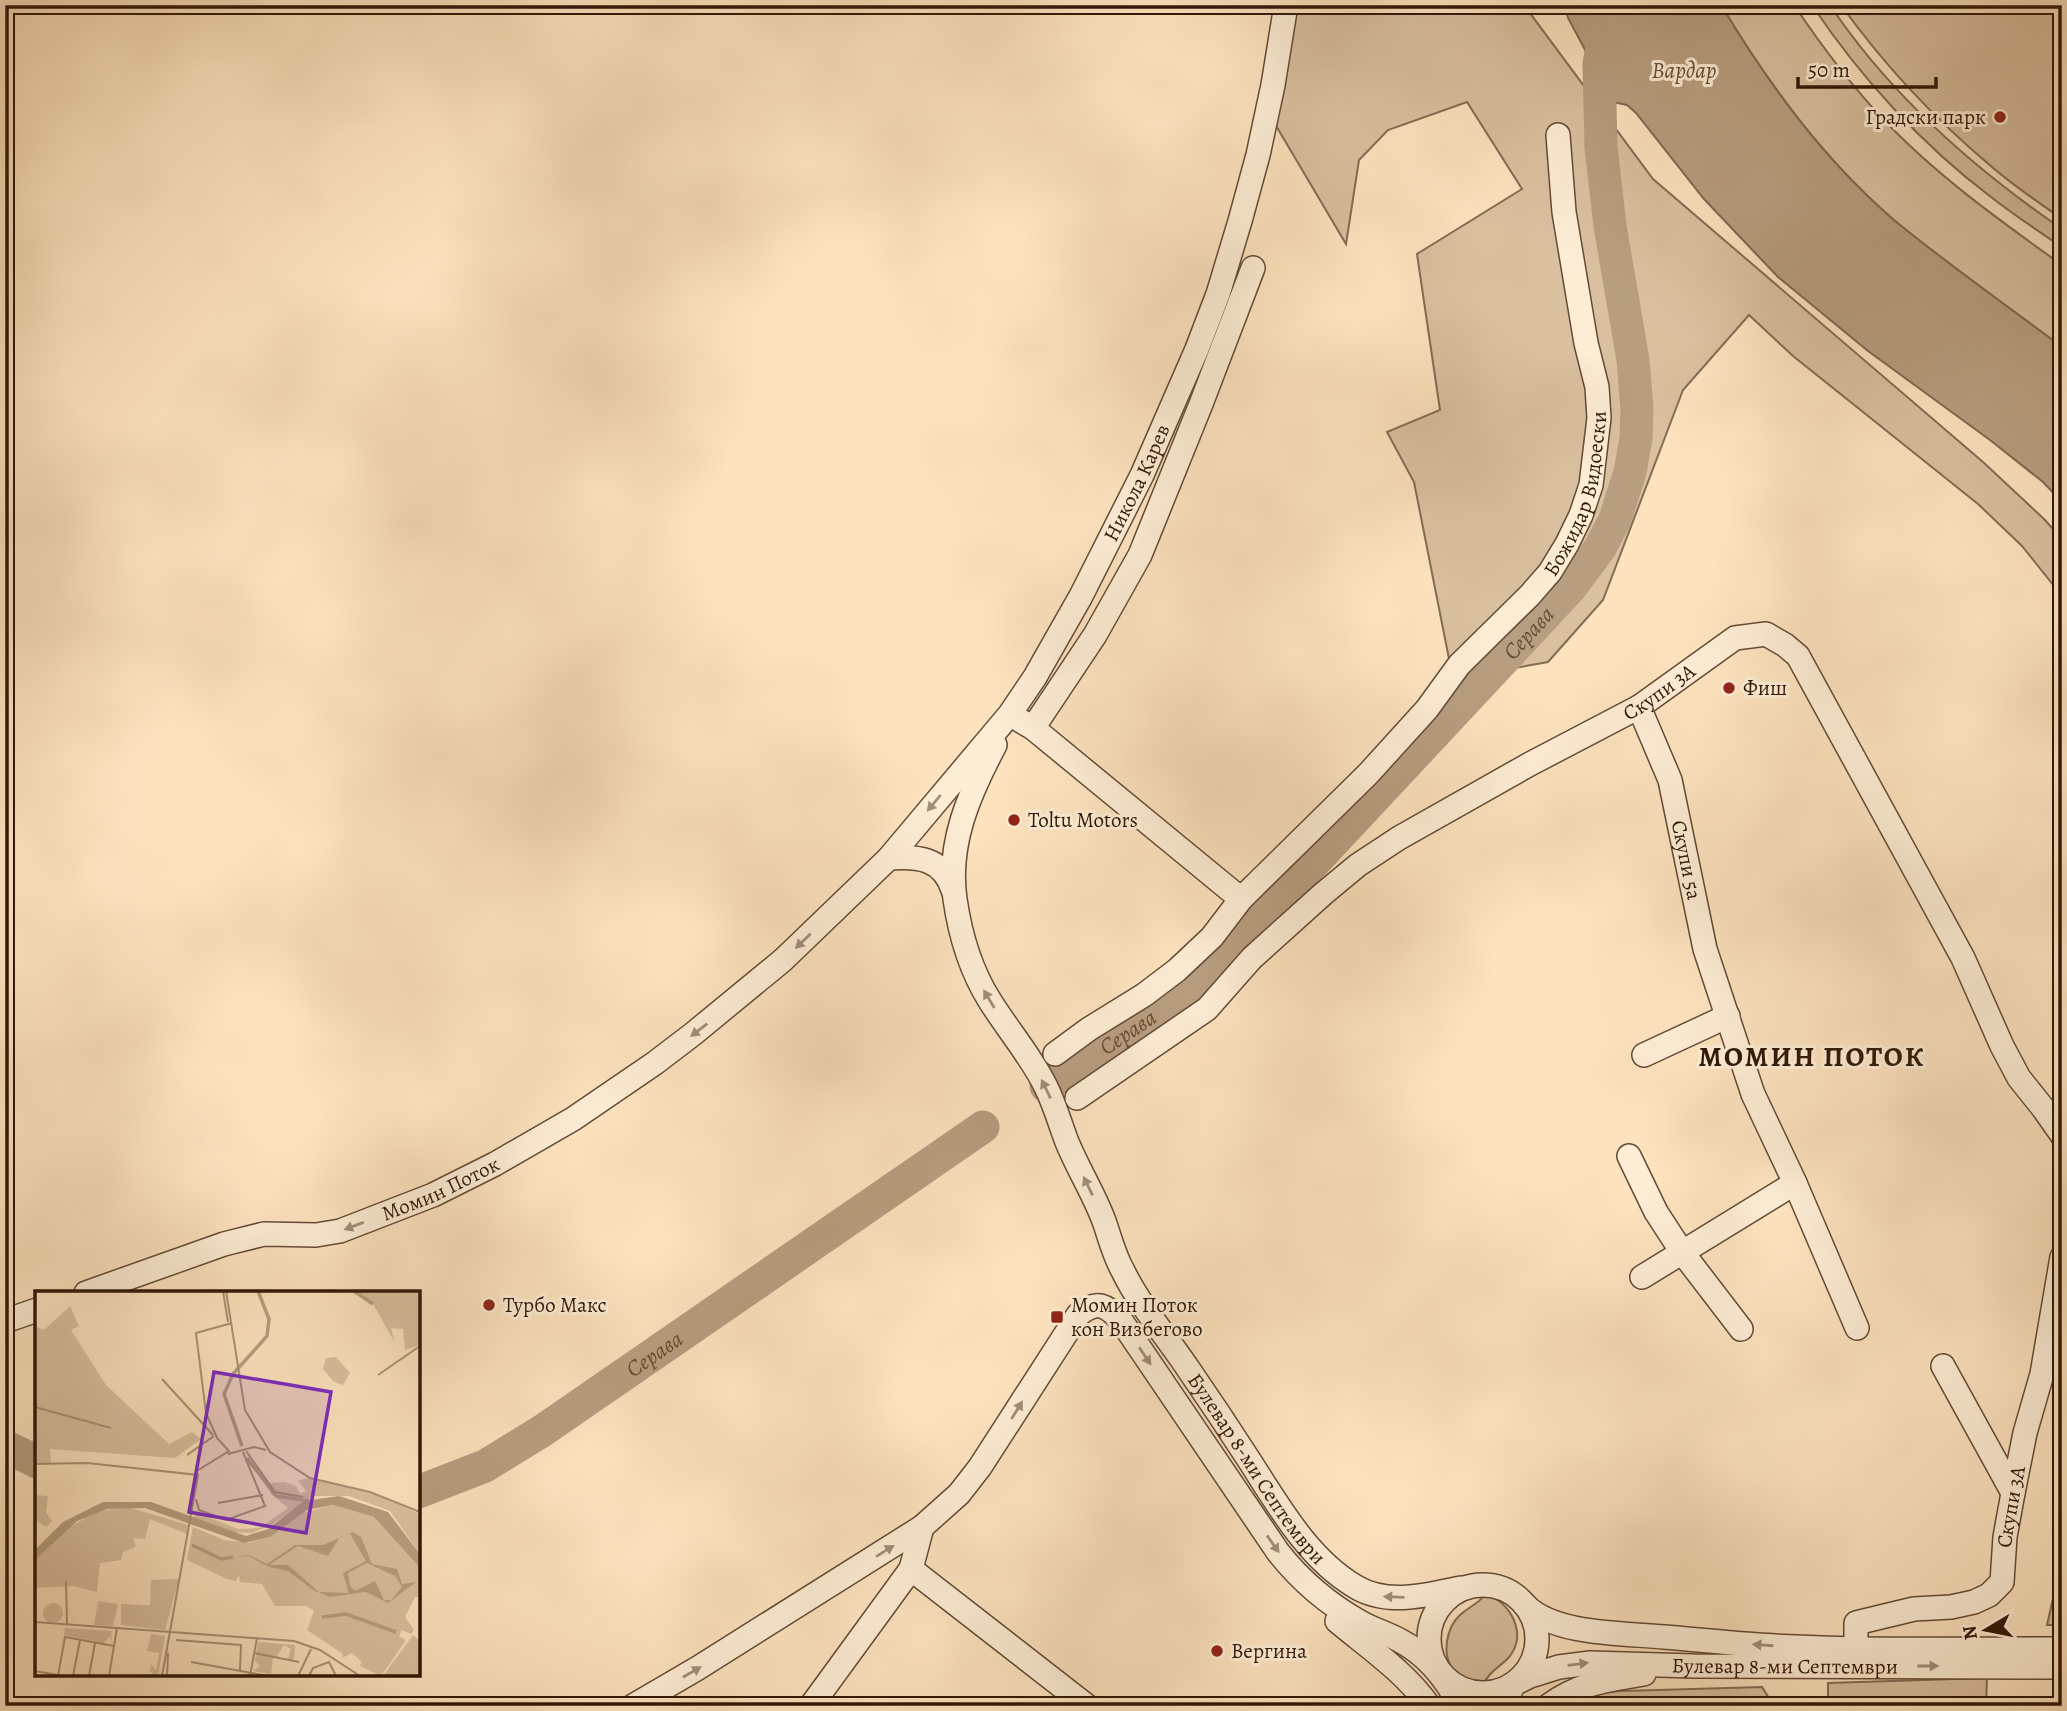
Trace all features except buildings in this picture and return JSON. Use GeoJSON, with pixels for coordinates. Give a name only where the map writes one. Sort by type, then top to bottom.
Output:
{"type":"FeatureCollection","features":[{"type":"Feature","properties":{"kind":"street","name":"Никола Карев"},"geometry":{"type":"LineString","coordinates":[[852,893],[888,858],[1010,714],[1057,641],[1142,475],[1218,294],[1258,155],[1286,5]]}},
{"type":"Feature","properties":{"kind":"street","name":"Божидар Видоески"},"geometry":{"type":"LineString","coordinates":[[1055,1054],[1144,995],[1177,970],[1212,937],[1241,900],[1368,774],[1427,709],[1459,665],[1530,595],[1550,572],[1567,544],[1591,485],[1599,418],[1597,387],[1586,343],[1564,212],[1558,135]]}},
{"type":"Feature","properties":{"kind":"street"},"geometry":{"type":"LineString","coordinates":[[1033,728],[1095,635],[1140,555],[1202,404],[1252,268]]}},
{"type":"Feature","properties":{"kind":"street","name":"Скупи 3А"},"geometry":{"type":"LineString","coordinates":[[1077,1098],[1207,1009],[1252,958],[1357,865],[1399,838],[1530,764],[1639,707],[1735,638],[1766,634],[1786,645],[1798,656],[1964,958],[2002,1046],[2019,1078],[2062,1135]]}},
{"type":"Feature","properties":{"kind":"street","name":"Скупи 5а"},"geometry":{"type":"LineString","coordinates":[[1639,707],[1670,780],[1705,949],[1753,1094],[1795,1183],[1857,1328]]}},
{"type":"Feature","properties":{"kind":"street"},"geometry":{"type":"LineString","coordinates":[[955,897],[954,859],[958,833],[972,791],[1010,714],[1033,728],[1241,900]]}},
{"type":"Feature","properties":{"kind":"street"},"geometry":{"type":"LineString","coordinates":[[888,858],[914,858],[940,867],[948,878],[955,897]]}},
{"type":"Feature","properties":{"kind":"street","name":"Момин Поток"},"geometry":{"type":"LineString","coordinates":[[92,1291],[224,1244],[264,1234],[340,1231],[433,1195],[495,1164],[573,1119],[655,1063],[752,987],[852,893]]}},
{"type":"Feature","properties":{"kind":"street","name":"Булевар 8-ми Септември"},"geometry":{"type":"LineString","coordinates":[[955,897],[968,952],[981,986],[1046,1086],[1067,1143],[1103,1219],[1127,1279],[1280,1508],[1321,1559],[1356,1587],[1380,1596],[1409,1597],[1461,1588]]}},
{"type":"Feature","properties":{"kind":"street"},"geometry":{"type":"LineString","coordinates":[[1644,1055],[1728,1016]]}},
{"type":"Feature","properties":{"kind":"street"},"geometry":{"type":"LineString","coordinates":[[1629,1156],[1656,1212],[1682,1252],[1741,1329]]}},
{"type":"Feature","properties":{"kind":"street"},"geometry":{"type":"LineString","coordinates":[[1642,1277],[1795,1183]]}},
{"type":"Feature","properties":{"kind":"street","name":"Скупи 3А"},"geometry":{"type":"LineString","coordinates":[[1856,1649],[1856,1623],[1914,1609],[1951,1608],[1974,1602],[1989,1595],[2002,1582],[2013,1493],[2025,1433],[2042,1374],[2062,1256]]}},
{"type":"Feature","properties":{"kind":"street","name":"Булевар 8-ми Септември"},"geometry":{"type":"LineString","coordinates":[[922,1527],[959,1494],[980,1467],[1078,1315],[1093,1306],[1101,1306],[1114,1313],[1122,1322],[1278,1552],[1296,1574],[1352,1617],[1411,1647],[1439,1672]]}},
{"type":"Feature","properties":{"kind":"street"},"geometry":{"type":"LineString","coordinates":[[5,1321],[35,1311]]}},
{"type":"Feature","properties":{"kind":"street"},"geometry":{"type":"LineString","coordinates":[[1943,1366],[2013,1493]]}},
{"type":"Feature","properties":{"kind":"street"},"geometry":{"type":"LineString","coordinates":[[811,1706],[911,1569],[922,1527]]}},
{"type":"Feature","properties":{"kind":"street"},"geometry":{"type":"LineString","coordinates":[[633,1706],[922,1527]]}},
{"type":"Feature","properties":{"kind":"street"},"geometry":{"type":"LineString","coordinates":[[911,1569],[1087,1706]]}},
{"type":"Feature","properties":{"kind":"street"},"geometry":{"type":"LineString","coordinates":[[1296,1574],[1321,1606],[1393,1666],[1429,1706]]}},
{"type":"Feature","properties":{"kind":"street"},"geometry":{"type":"LineString","coordinates":[[1460,1706],[1439,1672],[1431,1651],[1432,1625],[1446,1599],[1461,1588],[1479,1583],[1497,1584],[1514,1592],[1526,1606],[1534,1622],[1535,1645],[1528,1667],[1514,1684],[1503,1706]]}},
{"type":"Feature","properties":{"kind":"street","name":"Булевар 8-ми Септември"},"geometry":{"type":"LineString","coordinates":[[1526,1606],[1548,1620],[1582,1629],[1773,1646],[2003,1658],[2062,1667]]}},
{"type":"Feature","properties":{"kind":"street","name":"Булевар 8-ми Септември"},"geometry":{"type":"LineString","coordinates":[[1514,1684],[1546,1671],[1574,1664],[1607,1662],[1694,1666],[2003,1658],[2062,1649]]}},
{"type":"Feature","properties":{"kind":"street"},"geometry":{"type":"LineString","coordinates":[[1548,1706],[1578,1688],[1598,1682],[1694,1666]]}},
{"type":"Feature","properties":{"kind":"street"},"geometry":{"type":"LineString","coordinates":[[1439,1672],[1460,1691],[1479,1695],[1497,1693],[1514,1684]]}},
{"type":"Feature","properties":{"kind":"shaded area"},"geometry":{"type":"Polygon","coordinates":[[[1296,5],[1524,5],[1653,179],[1983,462],[2044,519],[2062,539],[2062,596],[2022,546],[1978,504],[1793,356],[1749,315],[1683,390],[1603,600],[1548,662],[1453,679],[1414,482],[1387,432],[1440,410],[1417,254],[1522,189],[1467,102],[1388,130],[1359,160],[1346,244],[1275,124],[1296,5]]]}},
{"type":"Feature","properties":{"kind":"shaded area"},"geometry":{"type":"Polygon","coordinates":[[[1721,5],[1794,5],[1847,78],[1903,140],[1969,196],[2062,265],[2062,347],[1895,221],[1845,173],[1778,92],[1721,5]]]}},
{"type":"Feature","properties":{"kind":"shaded area"},"geometry":{"type":"Polygon","coordinates":[[[1812,5],[1830,5],[1879,69],[1935,128],[1997,181],[2062,229],[2062,247],[1965,177],[1917,132],[1872,84],[1812,5]]]}},
{"type":"Feature","properties":{"kind":"shaded area","name":"Градски парк"},"geometry":{"type":"Polygon","coordinates":[[[1841,5],[2062,5],[2062,219],[2000,174],[1951,130],[1893,70],[1841,5]]]}},
{"type":"Feature","properties":{"kind":"shaded area"},"geometry":{"type":"Polygon","coordinates":[[[2062,1559],[2062,1625],[2047,1625],[2062,1559]]]}},
{"type":"Feature","properties":{"kind":"shaded area"},"geometry":{"type":"Polygon","coordinates":[[[1486,1594],[1503,1604],[1509,1612],[1514,1620],[1517,1638],[1510,1656],[1484,1683],[1476,1683],[1464,1679],[1454,1671],[1446,1650],[1455,1621],[1486,1594]]]}},
{"type":"Feature","properties":{"kind":"shaded area"},"geometry":{"type":"Polygon","coordinates":[[[1987,1678],[1986,1706],[1828,1706],[1828,1683],[1987,1678]]]}},
{"type":"Feature","properties":{"kind":"shaded area"},"geometry":{"type":"Polygon","coordinates":[[[1762,1687],[1774,1706],[1567,1706],[1588,1692],[1762,1687]]]}},
{"type":"Feature","properties":{"kind":"water","name":"Вардар"},"geometry":{"type":"Polygon","coordinates":[[[1565,5],[1721,5],[1778,92],[1845,173],[1895,221],[2062,347],[2062,502],[2043,482],[1990,440],[1868,351],[1778,277],[1704,199],[1636,113],[1627,105],[1613,102],[1568,18],[1565,5]]]}},
{"type":"Feature","properties":{"kind":"waterway","name":"Серава"},"geometry":{"type":"LineString","coordinates":[[1046,1086],[1171,1003],[1235,947],[1571,587],[1600,548],[1615,519],[1630,472],[1636,438],[1637,408],[1633,360],[1610,226],[1601,147],[1599,64],[1610,5]]}},
{"type":"Feature","properties":{"kind":"waterway","name":"Серава"},"geometry":{"type":"LineString","coordinates":[[420,1491],[485,1466],[542,1431],[983,1127]]}},
{"type":"Feature","properties":{"kind":"waterway","name":"Серава"},"geometry":{"type":"LineString","coordinates":[[5,1446],[35,1461]]}},
{"type":"Feature","properties":{"kind":"place","name":"Градски парк"},"geometry":{"type":"Point","coordinates":[2000,117]}},
{"type":"Feature","properties":{"kind":"place","name":"Фиш"},"geometry":{"type":"Point","coordinates":[1729,688]}},
{"type":"Feature","properties":{"kind":"place","name":"Toltu Motors"},"geometry":{"type":"Point","coordinates":[1014,820]}},
{"type":"Feature","properties":{"kind":"place","name":"Турбо Макс"},"geometry":{"type":"Point","coordinates":[489,1305]}},
{"type":"Feature","properties":{"kind":"place","name":"Момин Поток кон Визбегово"},"geometry":{"type":"Point","coordinates":[1057,1317]}},
{"type":"Feature","properties":{"kind":"place","name":"Вергина"},"geometry":{"type":"Point","coordinates":[1217,1651]}},
{"type":"Feature","properties":{"kind":"district","name":"МОМИН ПОТОК"},"geometry":{"type":"Point","coordinates":[1812,1057]}}]}
